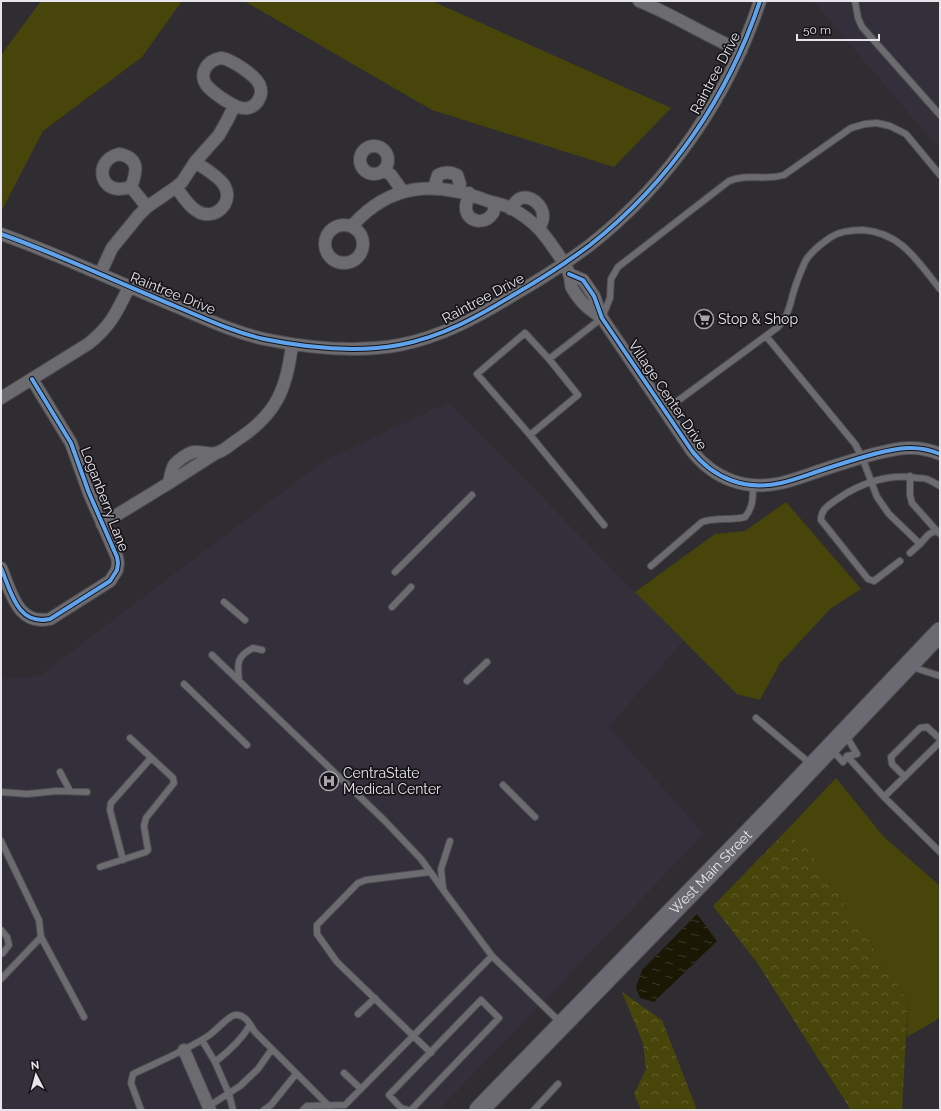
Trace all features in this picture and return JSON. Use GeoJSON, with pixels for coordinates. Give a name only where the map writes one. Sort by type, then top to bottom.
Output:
{"type":"FeatureCollection","features":[{"type":"Feature","properties":{"kind":"main road","name":"West Main Street"},"geometry":{"type":"LineString","coordinates":[[479,1110],[813,766],[839,752],[844,733],[937,638]]}},
{"type":"Feature","properties":{"kind":"street"},"geometry":{"type":"LineString","coordinates":[[639,1],[654,4],[717,40],[741,51]]}},
{"type":"Feature","properties":{"kind":"street","name":"Raintree Drive"},"geometry":{"type":"LineString","coordinates":[[1,234],[244,333],[262,338],[292,344],[336,349],[377,348],[421,340],[458,326],[545,276],[566,268],[654,185],[699,128],[727,81],[751,30],[760,1]]}},
{"type":"Feature","properties":{"kind":"street"},"geometry":{"type":"LineString","coordinates":[[221,58],[231,61],[256,79],[260,85],[261,93],[256,103],[246,109],[234,106],[208,87],[204,80],[205,67],[210,61],[221,58]]}},
{"type":"Feature","properties":{"kind":"street"},"geometry":{"type":"LineString","coordinates":[[100,274],[112,248],[147,207],[182,182],[195,162],[219,135],[234,106]]}},
{"type":"Feature","properties":{"kind":"street"},"geometry":{"type":"LineString","coordinates":[[176,187],[197,212],[211,214],[222,209],[226,202],[227,189],[223,183],[195,162]]}},
{"type":"Feature","properties":{"kind":"street"},"geometry":{"type":"LineString","coordinates":[[384,170],[391,175],[403,192]]}},
{"type":"Feature","properties":{"kind":"street"},"geometry":{"type":"LineString","coordinates":[[434,188],[438,175],[446,172],[452,172],[457,176],[464,192],[467,212],[471,218],[476,221],[484,221],[488,219],[493,213],[496,203]]}},
{"type":"Feature","properties":{"kind":"street"},"geometry":{"type":"LineString","coordinates":[[131,187],[147,207]]}},
{"type":"Feature","properties":{"kind":"street","name":"Village Center Drive"},"geometry":{"type":"LineString","coordinates":[[352,226],[361,215],[374,205],[387,198],[410,190],[434,188],[464,192],[511,209],[539,229],[566,268],[572,288],[583,304],[602,318],[692,452],[705,466],[721,477],[753,486],[771,485],[782,483],[862,457],[895,449],[907,447],[939,451]]}},
{"type":"Feature","properties":{"kind":"street"},"geometry":{"type":"LineString","coordinates":[[511,209],[520,198],[534,200],[540,205],[543,211],[544,218],[539,229]]}},
{"type":"Feature","properties":{"kind":"street"},"geometry":{"type":"LineString","coordinates":[[1,398],[99,336],[110,322],[129,287]]}},
{"type":"Feature","properties":{"kind":"street"},"geometry":{"type":"LineString","coordinates":[[102,524],[169,483],[173,466],[186,456],[194,452],[216,453],[247,434],[260,422],[271,409],[281,392],[288,374],[292,344]]}},
{"type":"Feature","properties":{"kind":"street","name":"Loganberry Lane"},"geometry":{"type":"LineString","coordinates":[[1,568],[23,614],[35,620],[42,621],[50,620],[101,588],[114,577],[117,570],[117,557],[89,493],[71,443],[32,379]]}},
{"type":"Feature","properties":{"kind":"street"},"geometry":{"type":"LineString","coordinates":[[184,1050],[210,1108]]}},
{"type":"Feature","properties":{"kind":"lane"},"geometry":{"type":"LineString","coordinates":[[855,1],[858,18],[862,26],[940,115]]}},
{"type":"Feature","properties":{"kind":"lane"},"geometry":{"type":"LineString","coordinates":[[549,359],[602,318],[610,298],[611,279],[618,267],[724,185],[737,178],[774,178],[784,175],[852,128],[865,124],[877,123],[890,126],[906,134],[940,175]]}},
{"type":"Feature","properties":{"kind":"lane"},"geometry":{"type":"LineString","coordinates":[[664,411],[778,327],[789,312],[793,293],[806,260],[819,245],[834,235],[853,230],[876,231],[891,237],[905,247],[940,288]]}},
{"type":"Feature","properties":{"kind":"lane"},"geometry":{"type":"LineString","coordinates":[[530,435],[578,395],[549,359],[525,333],[477,374],[530,435],[604,525]]}},
{"type":"Feature","properties":{"kind":"lane"},"geometry":{"type":"LineString","coordinates":[[766,336],[855,444],[862,457],[877,497],[889,514],[920,544]]}},
{"type":"Feature","properties":{"kind":"lane"},"geometry":{"type":"LineString","coordinates":[[910,476],[910,495],[912,503],[938,532],[928,535],[910,553]]}},
{"type":"Feature","properties":{"kind":"lane"},"geometry":{"type":"LineString","coordinates":[[900,561],[874,581],[868,579],[821,520],[821,513],[842,495],[870,481],[890,477],[910,476],[928,480],[940,486]]}},
{"type":"Feature","properties":{"kind":"lane"},"geometry":{"type":"LineString","coordinates":[[651,566],[702,522],[712,519],[737,519],[746,517],[750,511],[753,499],[753,486]]}},
{"type":"Feature","properties":{"kind":"lane"},"geometry":{"type":"LineString","coordinates":[[395,572],[472,496]]}},
{"type":"Feature","properties":{"kind":"lane"},"geometry":{"type":"LineString","coordinates":[[392,607],[410,587]]}},
{"type":"Feature","properties":{"kind":"lane"},"geometry":{"type":"LineString","coordinates":[[224,602],[245,620]]}},
{"type":"Feature","properties":{"kind":"lane"},"geometry":{"type":"LineString","coordinates":[[239,680],[238,671],[240,658],[247,651],[253,648],[262,650]]}},
{"type":"Feature","properties":{"kind":"lane"},"geometry":{"type":"LineString","coordinates":[[212,655],[384,820],[421,859],[492,956],[562,1024]]}},
{"type":"Feature","properties":{"kind":"lane"},"geometry":{"type":"LineString","coordinates":[[467,681],[487,662]]}},
{"type":"Feature","properties":{"kind":"lane"},"geometry":{"type":"LineString","coordinates":[[908,666],[940,676]]}},
{"type":"Feature","properties":{"kind":"lane"},"geometry":{"type":"LineString","coordinates":[[184,684],[247,745]]}},
{"type":"Feature","properties":{"kind":"lane"},"geometry":{"type":"LineString","coordinates":[[756,718],[813,766]]}},
{"type":"Feature","properties":{"kind":"lane"},"geometry":{"type":"LineString","coordinates":[[905,777],[892,764],[891,757],[920,728],[927,727],[940,739]]}},
{"type":"Feature","properties":{"kind":"lane"},"geometry":{"type":"LineString","coordinates":[[100,867],[144,854],[148,850],[144,826],[146,818],[174,783],[173,778],[130,738]]}},
{"type":"Feature","properties":{"kind":"lane"},"geometry":{"type":"LineString","coordinates":[[884,798],[940,742]]}},
{"type":"Feature","properties":{"kind":"lane"},"geometry":{"type":"LineString","coordinates":[[839,752],[940,852]]}},
{"type":"Feature","properties":{"kind":"lane"},"geometry":{"type":"LineString","coordinates":[[123,860],[110,810],[111,803],[151,758]]}},
{"type":"Feature","properties":{"kind":"lane"},"geometry":{"type":"LineString","coordinates":[[60,772],[70,791]]}},
{"type":"Feature","properties":{"kind":"lane"},"geometry":{"type":"LineString","coordinates":[[503,785],[535,817]]}},
{"type":"Feature","properties":{"kind":"lane"},"geometry":{"type":"LineString","coordinates":[[1,792],[27,794],[70,791],[87,792]]}},
{"type":"Feature","properties":{"kind":"lane"},"geometry":{"type":"LineString","coordinates":[[444,891],[441,869],[450,841]]}},
{"type":"Feature","properties":{"kind":"lane"},"geometry":{"type":"LineString","coordinates":[[1,843],[39,920],[42,937],[84,1017]]}},
{"type":"Feature","properties":{"kind":"lane"},"geometry":{"type":"LineString","coordinates":[[430,872],[366,880],[358,883],[318,925],[317,934],[333,956],[431,1053]]}},
{"type":"Feature","properties":{"kind":"lane"},"geometry":{"type":"LineString","coordinates":[[1,930],[8,937],[9,945],[3,954],[1,954]]}},
{"type":"Feature","properties":{"kind":"lane"},"geometry":{"type":"LineString","coordinates":[[1,979],[42,937]]}},
{"type":"Feature","properties":{"kind":"lane"},"geometry":{"type":"LineString","coordinates":[[303,1110],[307,1106],[345,1105],[492,956]]}},
{"type":"Feature","properties":{"kind":"lane"},"geometry":{"type":"LineString","coordinates":[[358,1014],[374,998]]}},
{"type":"Feature","properties":{"kind":"lane"},"geometry":{"type":"LineString","coordinates":[[481,1000],[499,1018],[410,1110],[401,1108],[389,1095],[431,1053],[481,1000]]}},
{"type":"Feature","properties":{"kind":"lane"},"geometry":{"type":"LineString","coordinates":[[141,1110],[131,1083],[133,1074],[202,1040],[217,1030],[229,1018],[236,1015],[242,1016],[255,1032],[329,1106]]}},
{"type":"Feature","properties":{"kind":"lane"},"geometry":{"type":"LineString","coordinates":[[215,1062],[228,1052],[232,1046],[245,1034],[250,1025]]}},
{"type":"Feature","properties":{"kind":"lane"},"geometry":{"type":"LineString","coordinates":[[202,1040],[215,1062],[229,1094],[234,1110]]}},
{"type":"Feature","properties":{"kind":"lane"},"geometry":{"type":"LineString","coordinates":[[210,1108],[240,1086],[258,1069],[272,1049]]}},
{"type":"Feature","properties":{"kind":"lane"},"geometry":{"type":"LineString","coordinates":[[344,1073],[361,1089]]}},
{"type":"Feature","properties":{"kind":"lane"},"geometry":{"type":"LineString","coordinates":[[264,1110],[271,1105],[296,1074]]}},
{"type":"Feature","properties":{"kind":"lane"},"geometry":{"type":"LineString","coordinates":[[534,1110],[558,1084]]}},
{"type":"Feature","properties":{"kind":"shaded area"},"geometry":{"type":"Polygon","coordinates":[[[813,1],[940,1],[940,150],[813,1]]]}},
{"type":"Feature","properties":{"kind":"shaded area","name":"CentraState Medical Center"},"geometry":{"type":"Polygon","coordinates":[[[449,402],[683,641],[609,727],[704,834],[439,1110],[1,1110],[1,679],[39,676],[325,460],[449,402]]]}},
{"type":"Feature","properties":{"kind":"green space"},"geometry":{"type":"Polygon","coordinates":[[[41,1],[182,1],[142,57],[43,131],[1,212],[1,55],[41,1]]]}},
{"type":"Feature","properties":{"kind":"green space"},"geometry":{"type":"Polygon","coordinates":[[[244,1],[432,1],[671,108],[614,167],[432,110],[244,1]]]}},
{"type":"Feature","properties":{"kind":"green space"},"geometry":{"type":"Polygon","coordinates":[[[786,502],[861,589],[830,609],[780,663],[760,700],[737,694],[635,592],[715,534],[745,531],[786,502]]]}},
{"type":"Feature","properties":{"kind":"green space"},"geometry":{"type":"Polygon","coordinates":[[[836,778],[883,836],[940,886],[940,1017],[907,1037],[908,1001],[810,853],[785,832],[836,778]]]}},
{"type":"Feature","properties":{"kind":"green space"},"geometry":{"type":"Polygon","coordinates":[[[785,832],[810,852],[908,1001],[902,1110],[851,1110],[758,964],[713,906],[785,832]]]}},
{"type":"Feature","properties":{"kind":"green space"},"geometry":{"type":"Polygon","coordinates":[[[622,992],[662,1020],[697,1110],[641,1110],[634,1094],[646,1069],[643,1043],[622,992]]]}},
{"type":"Feature","properties":{"kind":"water"},"geometry":{"type":"Polygon","coordinates":[[[697,914],[717,941],[654,1002],[640,998],[636,987],[642,970],[697,914]]]}},
{"type":"Feature","properties":{"kind":"cycle path"},"geometry":{"type":"LineString","coordinates":[[1,234],[241,333],[264,339],[314,347],[366,349],[399,345],[430,337],[460,325],[488,310],[563,264],[590,245],[646,194],[671,165],[713,104],[731,71],[747,36],[760,1]]}},
{"type":"Feature","properties":{"kind":"cycle path"},"geometry":{"type":"LineString","coordinates":[[569,274],[583,280],[594,296],[602,318],[692,451],[710,469],[721,476],[743,484],[768,485],[781,483],[853,460],[891,450],[915,448],[940,454]]}},
{"type":"Feature","properties":{"kind":"cycle path"},"geometry":{"type":"LineString","coordinates":[[1,568],[17,605],[30,617],[39,620],[50,619],[110,581],[117,570],[117,557],[89,493],[71,443],[32,379]]}},
{"type":"Feature","properties":{"kind":"place","name":"Stop & Shop"},"geometry":{"type":"Point","coordinates":[704,319]}},
{"type":"Feature","properties":{"kind":"place","name":"CentraState Medical Center"},"geometry":{"type":"Point","coordinates":[329,781]}}]}
